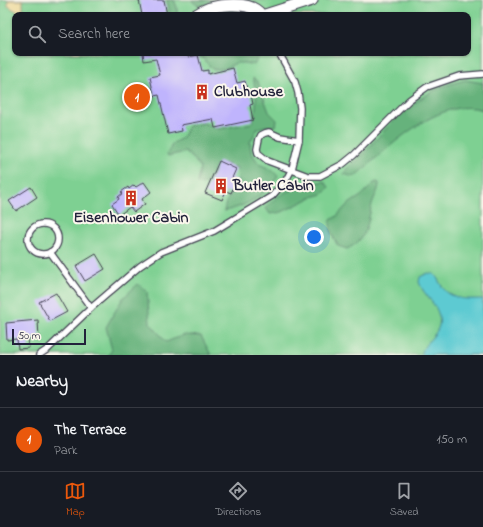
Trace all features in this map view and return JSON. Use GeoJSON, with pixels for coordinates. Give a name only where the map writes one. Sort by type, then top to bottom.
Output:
{"type":"FeatureCollection","features":[{"type":"Feature","properties":{"kind":"street"},"geometry":{"type":"LineString","coordinates":[[201,12],[212,5],[223,1],[234,0],[252,4],[259,12]]}},
{"type":"Feature","properties":{"kind":"street"},"geometry":{"type":"LineString","coordinates":[[274,12],[312,0]]}},
{"type":"Feature","properties":{"kind":"lane"},"geometry":{"type":"LineString","coordinates":[[39,355],[140,266],[161,252],[214,231],[272,196],[286,180],[292,169],[299,140],[301,123],[298,93],[290,72],[281,56]]}},
{"type":"Feature","properties":{"kind":"lane"},"geometry":{"type":"LineString","coordinates":[[299,140],[280,137],[269,132],[261,135],[257,143],[257,149],[263,157],[268,160],[308,176],[320,176],[343,164],[354,155],[409,100],[427,87],[460,76],[483,74]]}},
{"type":"Feature","properties":{"kind":"lane"},"geometry":{"type":"LineString","coordinates":[[42,224],[52,227],[55,231],[58,240],[57,245],[50,252],[41,254],[32,250],[29,246],[28,236],[33,227],[42,224]]}},
{"type":"Feature","properties":{"kind":"lane"},"geometry":{"type":"LineString","coordinates":[[50,252],[91,308]]}},
{"type":"Feature","properties":{"kind":"green space"},"geometry":{"type":"Polygon","coordinates":[[[0,0],[483,0],[483,355],[0,355],[0,0]]]}},
{"type":"Feature","properties":{"kind":"green space"},"geometry":{"type":"Polygon","coordinates":[[[167,0],[174,0],[177,7],[177,12],[169,12],[167,0]]]}},
{"type":"Feature","properties":{"kind":"green space"},"geometry":{"type":"Polygon","coordinates":[[[192,0],[214,0],[199,6],[192,0]]]}},
{"type":"Feature","properties":{"kind":"green space"},"geometry":{"type":"Polygon","coordinates":[[[199,56],[259,56],[254,65],[236,63],[224,69],[212,69],[202,57],[199,56]]]}},
{"type":"Feature","properties":{"kind":"green space"},"geometry":{"type":"Polygon","coordinates":[[[253,78],[258,82],[269,112],[277,120],[276,126],[258,128],[250,142],[251,152],[259,164],[272,170],[278,176],[274,183],[255,199],[248,203],[224,211],[226,202],[238,183],[237,168],[224,163],[203,185],[197,183],[200,168],[194,159],[185,152],[168,156],[167,154],[173,143],[182,138],[188,126],[203,123],[219,129],[252,123],[256,100],[253,78]]]}},
{"type":"Feature","properties":{"kind":"green space"},"geometry":{"type":"Polygon","coordinates":[[[465,80],[483,83],[483,110],[466,108],[448,110],[414,128],[397,140],[354,177],[344,174],[349,166],[361,157],[388,127],[408,108],[430,93],[445,86],[465,80]]]}},
{"type":"Feature","properties":{"kind":"green space"},"geometry":{"type":"Polygon","coordinates":[[[324,181],[329,187],[323,194],[312,197],[282,212],[270,214],[266,208],[285,192],[324,181]]]}},
{"type":"Feature","properties":{"kind":"green space"},"geometry":{"type":"Polygon","coordinates":[[[374,183],[379,183],[378,189],[363,236],[359,241],[347,249],[338,246],[331,233],[330,222],[347,205],[361,196],[374,183]]]}},
{"type":"Feature","properties":{"kind":"green space"},"geometry":{"type":"Polygon","coordinates":[[[138,284],[147,292],[150,323],[166,342],[184,335],[201,336],[211,355],[108,355],[112,350],[106,327],[123,298],[138,284]]]}},
{"type":"Feature","properties":{"kind":"sand"},"geometry":{"type":"Polygon","coordinates":[[[8,0],[23,0],[23,10],[18,12],[8,6],[8,0]]]}},
{"type":"Feature","properties":{"kind":"water"},"geometry":{"type":"Polygon","coordinates":[[[428,273],[434,274],[443,288],[456,297],[483,299],[483,355],[422,355],[425,346],[438,329],[439,323],[436,307],[419,282],[420,277],[428,273]]]}},
{"type":"Feature","properties":{"kind":"building"},"geometry":{"type":"Polygon","coordinates":[[[139,0],[164,0],[166,12],[141,12],[139,0]]]}},
{"type":"Feature","properties":{"kind":"building","name":"Clubhouse"},"geometry":{"type":"Polygon","coordinates":[[[143,56],[198,56],[202,71],[208,70],[208,74],[233,68],[237,83],[245,81],[247,90],[250,90],[253,104],[250,105],[253,120],[215,128],[213,119],[181,125],[182,131],[168,134],[159,95],[154,96],[150,77],[160,75],[156,59],[144,61],[143,56]]]}},
{"type":"Feature","properties":{"kind":"building","name":"Butler Cabin"},"geometry":{"type":"Polygon","coordinates":[[[219,161],[236,169],[232,178],[237,180],[231,193],[226,191],[222,200],[205,193],[219,161]]]}},
{"type":"Feature","properties":{"kind":"building","name":"Eisenhower Cabin"},"geometry":{"type":"Polygon","coordinates":[[[144,182],[151,192],[142,199],[145,204],[134,212],[130,207],[119,215],[112,204],[119,199],[118,197],[123,193],[121,192],[128,187],[129,189],[134,185],[136,187],[144,182]]]}},
{"type":"Feature","properties":{"kind":"building"},"geometry":{"type":"Polygon","coordinates":[[[31,187],[37,197],[16,211],[9,201],[31,187]]]}},
{"type":"Feature","properties":{"kind":"building"},"geometry":{"type":"Polygon","coordinates":[[[96,254],[105,269],[85,281],[76,266],[96,254]]]}},
{"type":"Feature","properties":{"kind":"building"},"geometry":{"type":"Polygon","coordinates":[[[56,293],[67,312],[50,321],[39,302],[56,293]]]}},
{"type":"Feature","properties":{"kind":"building"},"geometry":{"type":"Polygon","coordinates":[[[38,320],[39,338],[28,339],[29,348],[18,349],[17,339],[7,340],[6,323],[38,320]]]}},
{"type":"Feature","properties":{"kind":"place","name":"Clubhouse"},"geometry":{"type":"Point","coordinates":[202,92]}},
{"type":"Feature","properties":{"kind":"place","name":"The Terrace"},"geometry":{"type":"Point","coordinates":[137,97]}},
{"type":"Feature","properties":{"kind":"place","name":"Butler Cabin"},"geometry":{"type":"Point","coordinates":[221,186]}},
{"type":"Feature","properties":{"kind":"place","name":"Eisenhower Cabin"},"geometry":{"type":"Point","coordinates":[131,198]}}]}
